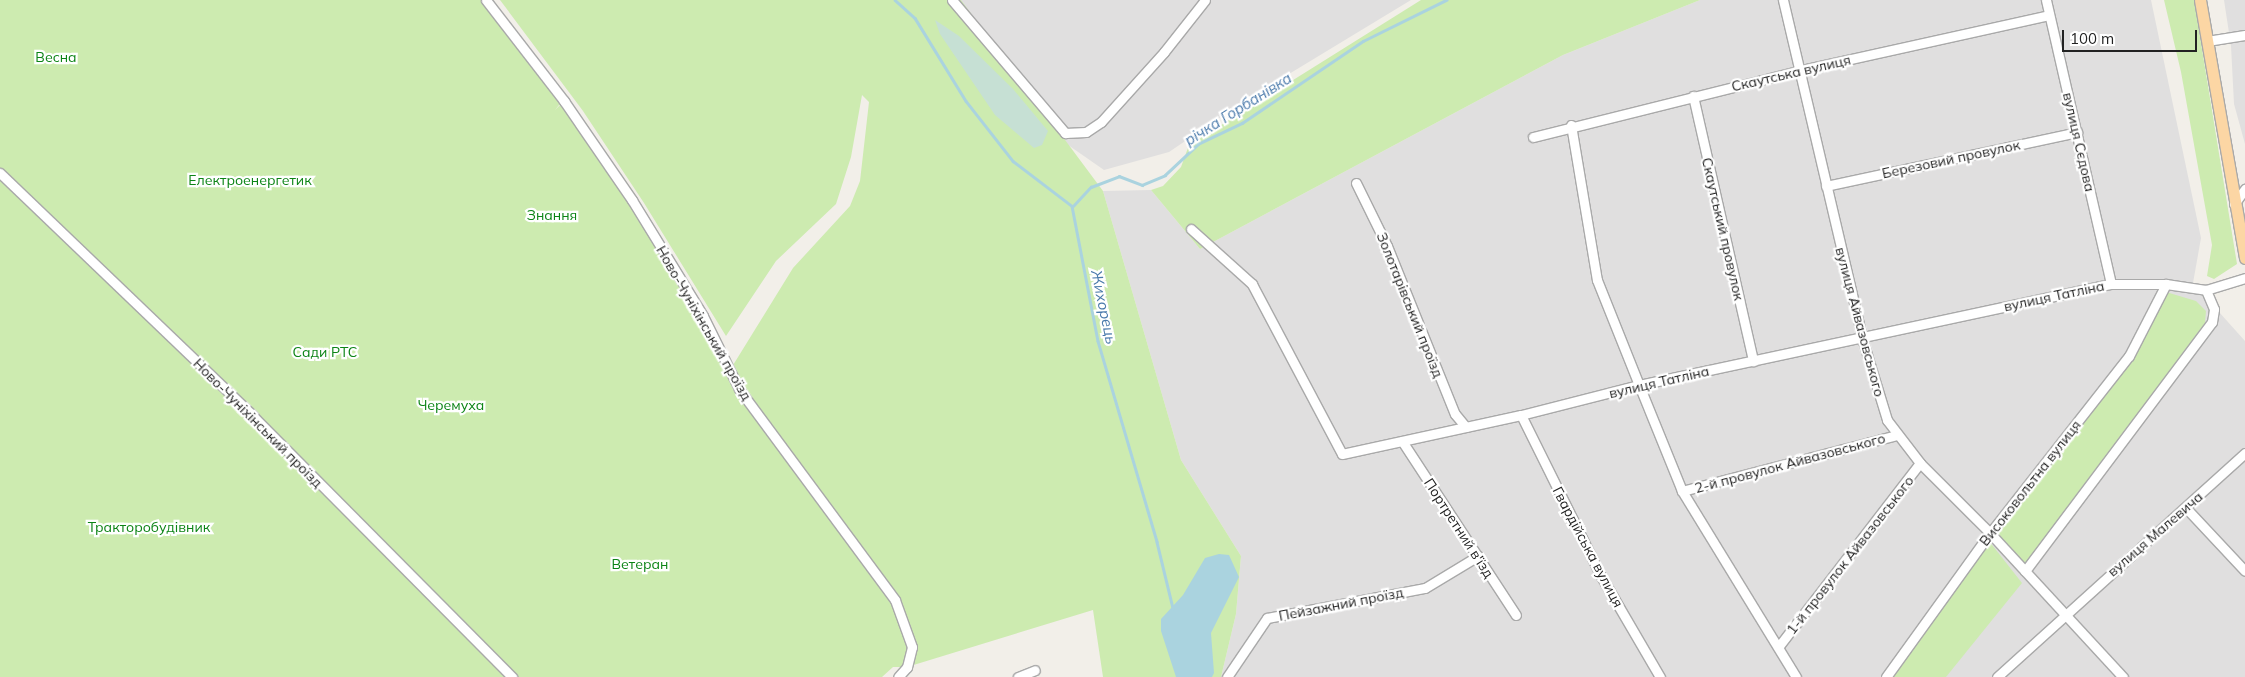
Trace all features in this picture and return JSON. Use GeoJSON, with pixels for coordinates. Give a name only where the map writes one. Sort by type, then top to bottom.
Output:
{"type":"FeatureCollection","features":[{"type":"Feature","properties":{"kind":"main road"},"geometry":{"type":"LineString","coordinates":[[2200,0],[2234,204],[2245,258]]}},
{"type":"Feature","properties":{"kind":"street","name":"Ново-Чуніхінський проїзд"},"geometry":{"type":"LineString","coordinates":[[486,0],[564,101],[632,200],[703,316],[739,389],[895,600],[912,647],[907,667],[898,677]]}},
{"type":"Feature","properties":{"kind":"street"},"geometry":{"type":"LineString","coordinates":[[952,0],[1065,134],[1086,132],[1101,122],[1164,52],[1205,0]]}},
{"type":"Feature","properties":{"kind":"street","name":"вулиця Айвазовського"},"geometry":{"type":"LineString","coordinates":[[1783,0],[1797,71],[1862,338],[1875,386],[1887,420],[1920,463],[1990,533],[2123,677]]}},
{"type":"Feature","properties":{"kind":"street","name":"вулиця Сєдова"},"geometry":{"type":"LineString","coordinates":[[2046,0],[2111,284]]}},
{"type":"Feature","properties":{"kind":"street","name":"Скаутська вулиця"},"geometry":{"type":"LineString","coordinates":[[1533,137],[1571,125],[1797,71],[2049,15]]}},
{"type":"Feature","properties":{"kind":"street"},"geometry":{"type":"LineString","coordinates":[[2207,41],[2245,35]]}},
{"type":"Feature","properties":{"kind":"street","name":"Скаутський провулок"},"geometry":{"type":"LineString","coordinates":[[1693,96],[1753,361]]}},
{"type":"Feature","properties":{"kind":"street"},"geometry":{"type":"LineString","coordinates":[[1571,125],[1597,280],[1682,491],[1779,646],[1796,677]]}},
{"type":"Feature","properties":{"kind":"street","name":"Березовий провулок"},"geometry":{"type":"LineString","coordinates":[[1826,186],[2077,132]]}},
{"type":"Feature","properties":{"kind":"street","name":"Ново-Чуніхінський проїзд"},"geometry":{"type":"LineString","coordinates":[[0,173],[253,416],[512,677]]}},
{"type":"Feature","properties":{"kind":"street","name":"Золотарівський проїзд"},"geometry":{"type":"LineString","coordinates":[[1356,183],[1387,246],[1455,414],[1466,426]]}},
{"type":"Feature","properties":{"kind":"street"},"geometry":{"type":"LineString","coordinates":[[2234,204],[2245,189]]}},
{"type":"Feature","properties":{"kind":"street","name":"вулиця Татліна"},"geometry":{"type":"LineString","coordinates":[[1192,229],[1252,284],[1342,454],[1521,415],[1639,385],[2111,284],[2166,284],[2206,290],[2245,278]]}},
{"type":"Feature","properties":{"kind":"street","name":"Високовольтна вулиця"},"geometry":{"type":"LineString","coordinates":[[1886,677],[1990,533],[2129,356],[2166,284]]}},
{"type":"Feature","properties":{"kind":"street"},"geometry":{"type":"LineString","coordinates":[[2026,571],[2212,322],[2214,310],[2206,290]]}},
{"type":"Feature","properties":{"kind":"street","name":"Гвардійська вулиця"},"geometry":{"type":"LineString","coordinates":[[1521,415],[1601,576],[1660,677]]}},
{"type":"Feature","properties":{"kind":"street","name":"2-й провулок Айвазовського"},"geometry":{"type":"LineString","coordinates":[[1682,491],[1897,435]]}},
{"type":"Feature","properties":{"kind":"street","name":"Портретний в'їзд"},"geometry":{"type":"LineString","coordinates":[[1402,440],[1516,615]]}},
{"type":"Feature","properties":{"kind":"street","name":"вулиця Малевича"},"geometry":{"type":"LineString","coordinates":[[2064,614],[2186,508],[2245,453]]}},
{"type":"Feature","properties":{"kind":"street","name":"1-й провулок Айвазовського"},"geometry":{"type":"LineString","coordinates":[[1779,646],[1920,463]]}},
{"type":"Feature","properties":{"kind":"street"},"geometry":{"type":"LineString","coordinates":[[2186,508],[2245,571]]}},
{"type":"Feature","properties":{"kind":"street","name":"Пейзажний проїзд"},"geometry":{"type":"LineString","coordinates":[[1228,677],[1266,618],[1425,588],[1478,556]]}},
{"type":"Feature","properties":{"kind":"street"},"geometry":{"type":"LineString","coordinates":[[1997,677],[2064,614]]}},
{"type":"Feature","properties":{"kind":"street"},"geometry":{"type":"LineString","coordinates":[[1018,677],[1035,670]]}},
{"type":"Feature","properties":{"kind":"shaded area"},"geometry":{"type":"Polygon","coordinates":[[[948,0],[1411,0],[1243,102],[1169,152],[1104,170],[1048,131],[948,0]]]}},
{"type":"Feature","properties":{"kind":"shaded area"},"geometry":{"type":"Polygon","coordinates":[[[1700,0],[2151,0],[2201,238],[2193,283],[2245,341],[2245,677],[1221,677],[1236,614],[1241,556],[1181,460],[1103,191],[1151,190],[1200,249],[1563,55],[1700,0]]]}},
{"type":"Feature","properties":{"kind":"shaded area"},"geometry":{"type":"Polygon","coordinates":[[[2224,0],[2245,0],[2245,144],[2234,104],[2231,46],[2224,0]]]}},
{"type":"Feature","properties":{"kind":"green space","name":"Сади РТС"},"geometry":{"type":"Polygon","coordinates":[[[0,0],[482,0],[563,100],[555,110],[564,101],[689,295],[730,370],[793,268],[850,206],[860,181],[869,102],[862,95],[851,157],[836,204],[776,261],[726,336],[644,203],[583,111],[500,0],[961,0],[1103,191],[1181,460],[1241,556],[1236,614],[1221,677],[1103,677],[1093,610],[907,667],[893,667],[882,677],[0,677],[0,0]]]}},
{"type":"Feature","properties":{"kind":"green space"},"geometry":{"type":"Polygon","coordinates":[[[1421,0],[1700,0],[1563,55],[1200,249],[1151,190],[1163,186],[1181,167],[1189,145],[1421,0]]]}},
{"type":"Feature","properties":{"kind":"green space"},"geometry":{"type":"Polygon","coordinates":[[[2164,0],[2194,0],[2237,264],[2214,279],[2207,276],[2212,245],[2181,72],[2164,0]]]}},
{"type":"Feature","properties":{"kind":"green space"},"geometry":{"type":"Polygon","coordinates":[[[935,20],[959,36],[1013,89],[1048,131],[1042,145],[1034,148],[995,115],[940,34],[935,20]]]}},
{"type":"Feature","properties":{"kind":"green space"},"geometry":{"type":"Polygon","coordinates":[[[2166,292],[2196,301],[2206,311],[2205,323],[2025,565],[1996,532],[2132,358],[2166,292]]]}},
{"type":"Feature","properties":{"kind":"green space"},"geometry":{"type":"Polygon","coordinates":[[[1989,541],[2022,583],[1946,677],[1890,677],[1989,541]]]}},
{"type":"Feature","properties":{"kind":"water"},"geometry":{"type":"Polygon","coordinates":[[[1219,554],[1229,555],[1239,577],[1211,633],[1214,673],[1212,677],[1176,677],[1161,631],[1161,619],[1183,595],[1205,558],[1219,554]]]}},
{"type":"Feature","properties":{"kind":"waterway","name":"Жихорець"},"geometry":{"type":"LineString","coordinates":[[895,0],[915,18],[966,101],[1013,161],[1072,206],[1098,341],[1157,542],[1173,608]]}},
{"type":"Feature","properties":{"kind":"waterway","name":"річка Горбанівка"},"geometry":{"type":"LineString","coordinates":[[1073,206],[1091,187],[1119,176],[1142,185],[1165,175],[1198,144],[1242,123],[1363,41],[1446,0]]}},
{"type":"Feature","properties":{"kind":"park label","name":"Весна"},"geometry":{"type":"Point","coordinates":[56,57]}},
{"type":"Feature","properties":{"kind":"park label","name":"Електроенергетик"},"geometry":{"type":"Point","coordinates":[250,180]}},
{"type":"Feature","properties":{"kind":"park label","name":"Знання"},"geometry":{"type":"Point","coordinates":[552,215]}},
{"type":"Feature","properties":{"kind":"park label","name":"Черемуха"},"geometry":{"type":"Point","coordinates":[451,405]}},
{"type":"Feature","properties":{"kind":"park label","name":"Тракторобудівник"},"geometry":{"type":"Point","coordinates":[149,527]}},
{"type":"Feature","properties":{"kind":"park label","name":"Ветеран"},"geometry":{"type":"Point","coordinates":[640,564]}}]}
